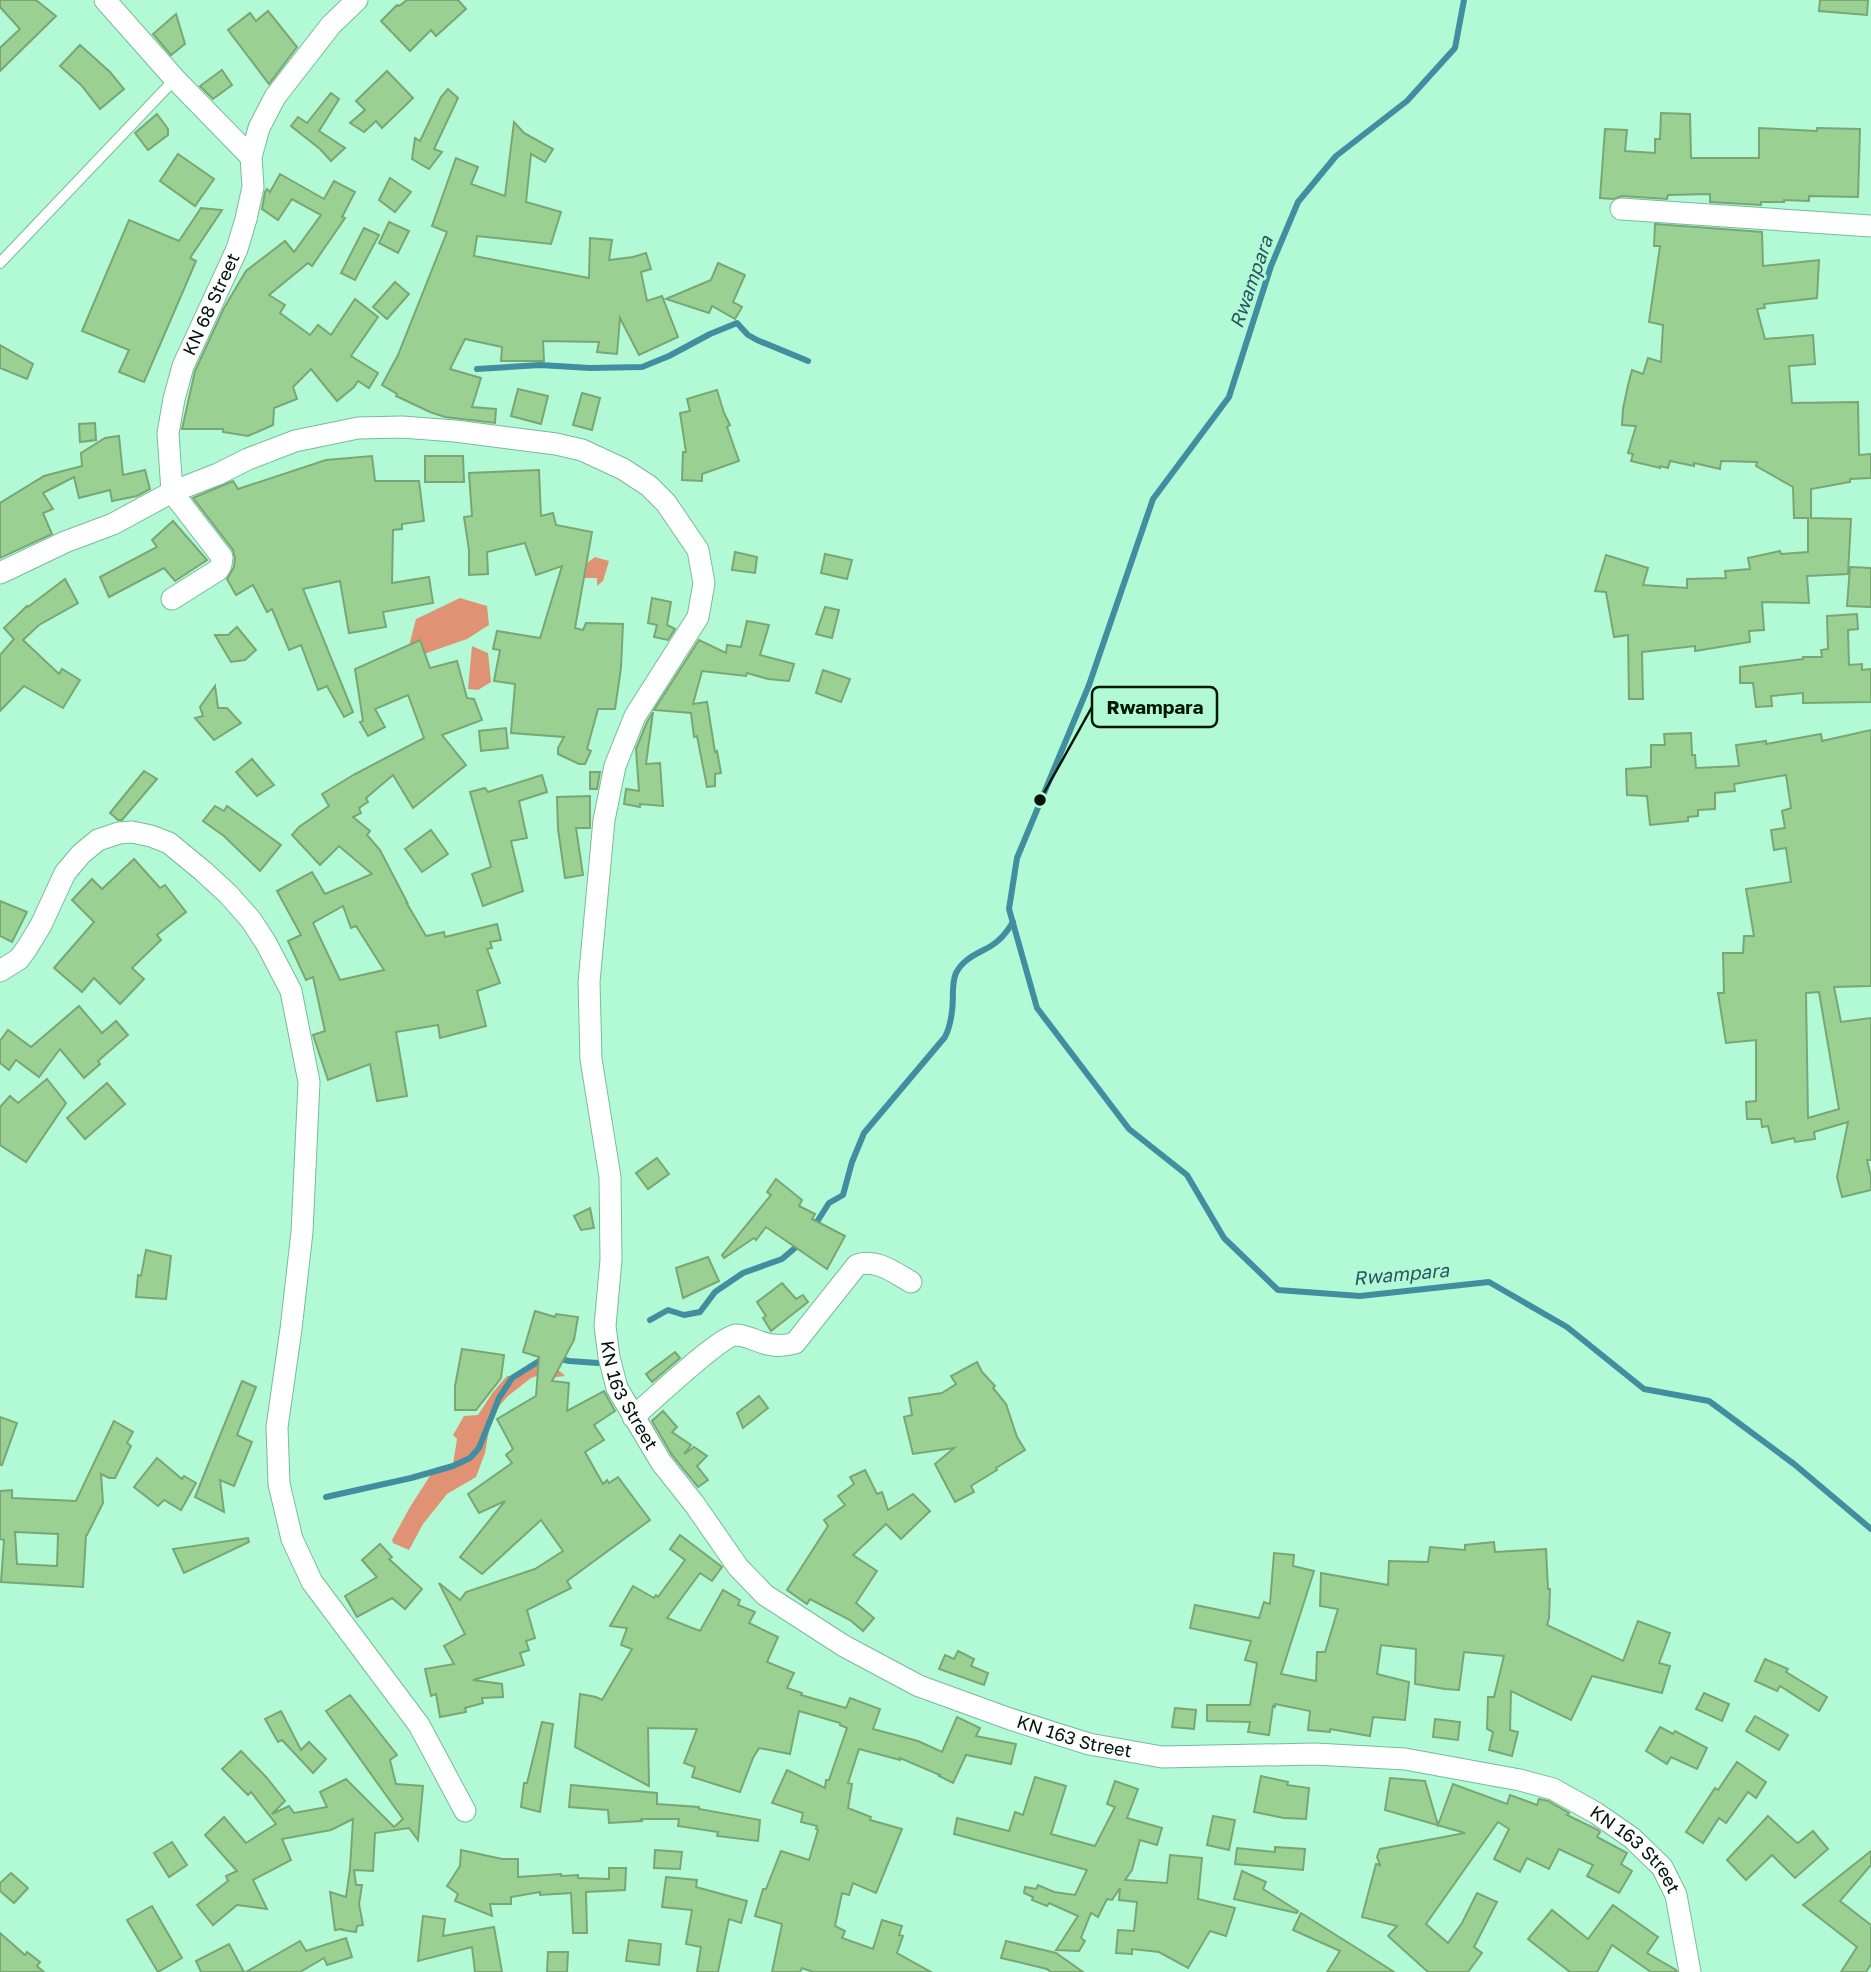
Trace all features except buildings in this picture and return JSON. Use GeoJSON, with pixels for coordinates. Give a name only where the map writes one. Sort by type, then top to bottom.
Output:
{"type":"FeatureCollection","features":[{"type":"Feature","properties":{"kind":"street"},"geometry":{"type":"LineString","coordinates":[[105,0],[175,79],[251,157]]}},
{"type":"Feature","properties":{"kind":"street","name":"KN 68 Street"},"geometry":{"type":"LineString","coordinates":[[172,492],[168,433],[174,399],[187,355],[240,239],[253,187],[251,157],[259,128],[275,97],[331,25],[357,0]]}},
{"type":"Feature","properties":{"kind":"street"},"geometry":{"type":"LineString","coordinates":[[1621,209],[1871,226]]}},
{"type":"Feature","properties":{"kind":"street","name":"KN 163 Street"},"geometry":{"type":"LineString","coordinates":[[0,573],[248,459],[295,441],[358,428],[402,427],[508,436],[556,444],[582,450],[623,469],[649,486],[666,503],[698,550],[704,583],[698,617],[635,716],[615,766],[604,820],[589,982],[591,1059],[610,1177],[611,1260],[605,1326],[609,1357],[617,1388],[660,1462],[695,1505],[738,1567],[765,1595],[844,1646],[919,1686],[1089,1744],[1162,1757],[1315,1754],[1405,1759],[1520,1780],[1553,1789],[1596,1813],[1632,1838],[1662,1867],[1676,1895],[1690,1972]]}},
{"type":"Feature","properties":{"kind":"street"},"geometry":{"type":"LineString","coordinates":[[172,492],[222,557],[218,570],[172,599]]}},
{"type":"Feature","properties":{"kind":"street"},"geometry":{"type":"LineString","coordinates":[[0,971],[19,959],[27,948],[65,873],[81,854],[98,840],[119,833],[151,835],[169,844],[228,894],[251,920],[266,943],[291,991],[309,1082],[302,1232],[277,1427],[278,1484],[292,1539],[312,1582],[419,1725],[465,1811]]}},
{"type":"Feature","properties":{"kind":"street"},"geometry":{"type":"LineString","coordinates":[[633,1417],[726,1338],[733,1335],[742,1336],[773,1346],[795,1343],[857,1265],[865,1262],[877,1264],[911,1282]]}},
{"type":"Feature","properties":{"kind":"lane"},"geometry":{"type":"LineString","coordinates":[[0,263],[175,79]]}},
{"type":"Feature","properties":{"kind":"shaded area"},"geometry":{"type":"Polygon","coordinates":[[[595,557],[609,561],[603,581],[597,586],[597,578],[582,578],[583,566],[595,557]]]}},
{"type":"Feature","properties":{"kind":"shaded area"},"geometry":{"type":"Polygon","coordinates":[[[460,598],[487,606],[489,625],[467,639],[424,654],[409,646],[416,619],[460,598]]]}},
{"type":"Feature","properties":{"kind":"shaded area"},"geometry":{"type":"Polygon","coordinates":[[[472,646],[488,653],[491,682],[478,690],[468,689],[472,646]]]}},
{"type":"Feature","properties":{"kind":"shaded area"},"geometry":{"type":"Polygon","coordinates":[[[537,1363],[556,1369],[565,1376],[542,1374],[531,1378],[508,1396],[499,1406],[489,1430],[485,1453],[476,1477],[447,1494],[423,1524],[409,1550],[393,1543],[392,1540],[410,1507],[435,1468],[443,1466],[447,1469],[453,1464],[457,1439],[453,1435],[464,1416],[478,1415],[507,1376],[523,1373],[528,1364],[537,1363]]]}},
{"type":"Feature","properties":{"kind":"waterway","name":"Rwampara"},"geometry":{"type":"LineString","coordinates":[[1464,0],[1455,48],[1407,101],[1336,156],[1298,202],[1271,266],[1229,397],[1153,499],[1089,685],[1017,858],[1009,909],[1037,1008],[1129,1129],[1187,1175],[1224,1238],[1278,1290],[1360,1296],[1489,1282],[1567,1327],[1644,1389],[1709,1401],[1794,1464],[1871,1529]]}},
{"type":"Feature","properties":{"kind":"waterway"},"geometry":{"type":"LineString","coordinates":[[477,369],[540,365],[642,367],[737,323],[757,340],[808,361]]}},
{"type":"Feature","properties":{"kind":"waterway"},"geometry":{"type":"LineString","coordinates":[[813,1228],[829,1203],[843,1195],[864,1133],[945,1037],[953,1006],[954,977],[959,968],[971,957],[998,941],[1013,922]]}},
{"type":"Feature","properties":{"kind":"waterway"},"geometry":{"type":"LineString","coordinates":[[650,1320],[668,1310],[684,1315],[700,1312],[715,1292],[743,1273],[782,1259],[802,1242]]}},
{"type":"Feature","properties":{"kind":"waterway"},"geometry":{"type":"LineString","coordinates":[[326,1497],[411,1478],[453,1466],[470,1458],[479,1448],[499,1398],[512,1378],[544,1358]]}},
{"type":"Feature","properties":{"kind":"waterway"},"geometry":{"type":"LineString","coordinates":[[557,1358],[598,1363]]}},
{"type":"Feature","properties":{"kind":"place","name":"Rwampara"},"geometry":{"type":"Point","coordinates":[1040,800]}}]}
